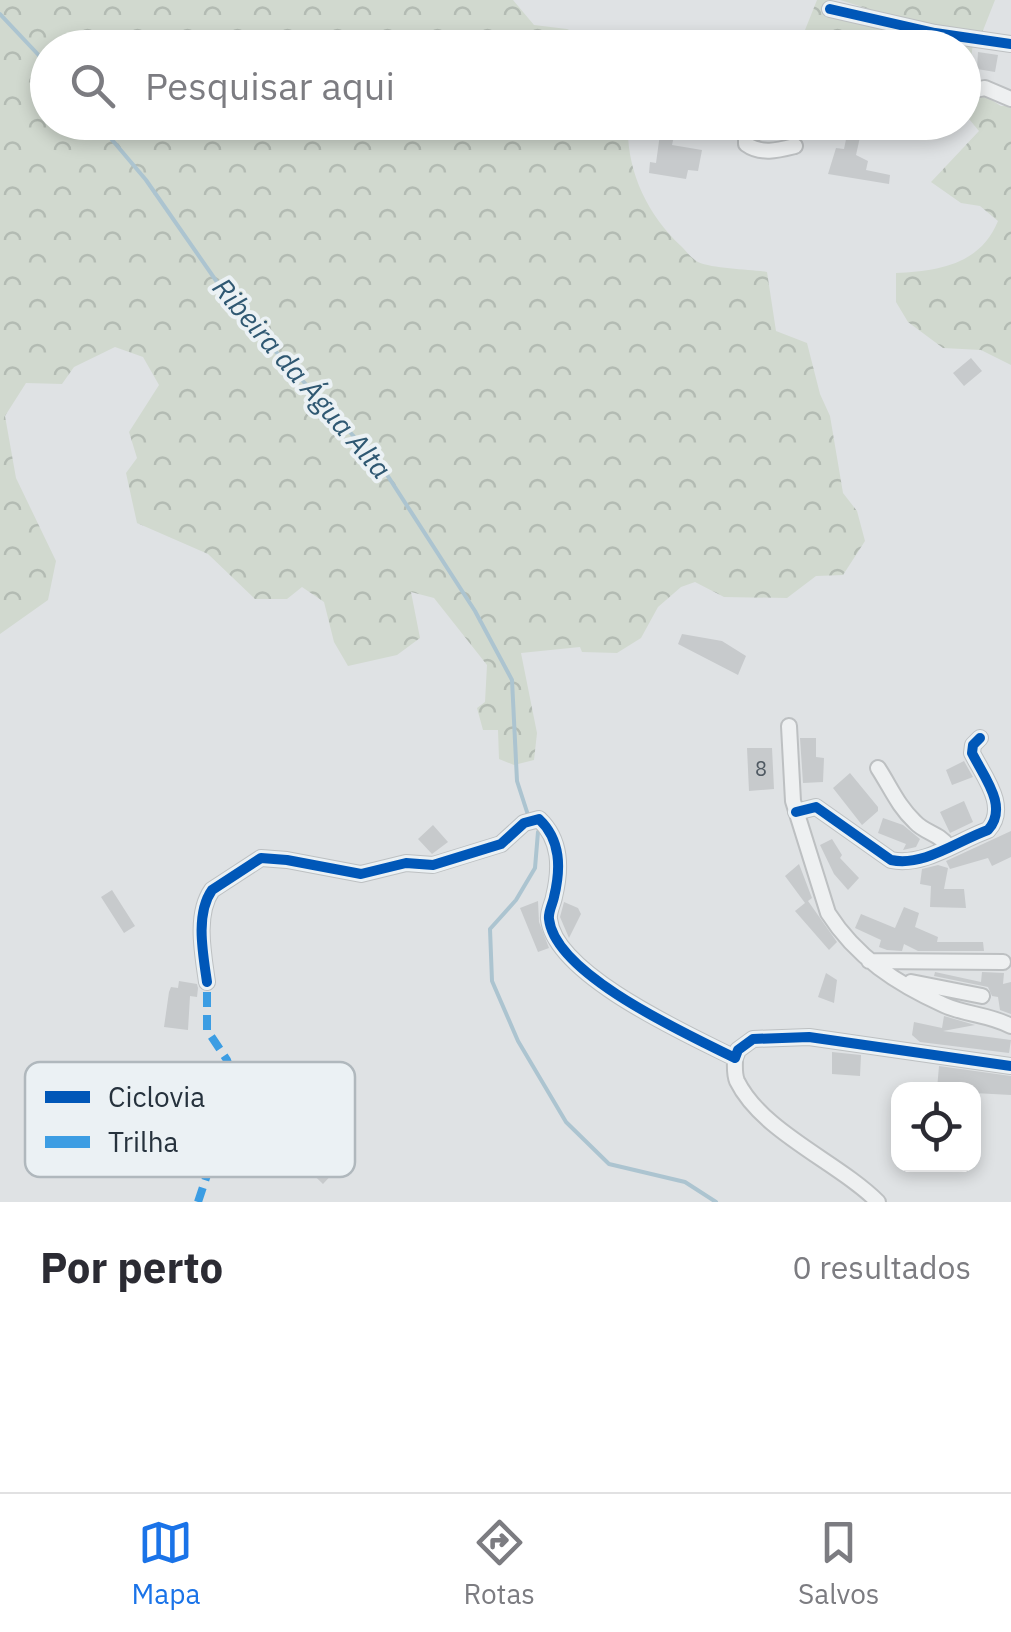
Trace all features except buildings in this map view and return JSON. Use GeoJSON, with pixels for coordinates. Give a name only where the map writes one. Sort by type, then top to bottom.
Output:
{"type":"FeatureCollection","features":[{"type":"Feature","properties":{"kind":"street"},"geometry":{"type":"LineString","coordinates":[[830,9],[925,30]]}},
{"type":"Feature","properties":{"kind":"street"},"geometry":{"type":"LineString","coordinates":[[981,40],[1011,44]]}},
{"type":"Feature","properties":{"kind":"street"},"geometry":{"type":"LineString","coordinates":[[981,89],[1011,100]]}},
{"type":"Feature","properties":{"kind":"street"},"geometry":{"type":"LineString","coordinates":[[746,140],[754,150],[795,146]]}},
{"type":"Feature","properties":{"kind":"street"},"geometry":{"type":"LineString","coordinates":[[789,726],[796,812],[828,914],[852,947],[879,970],[946,1006],[988,1014],[1011,1026]]}},
{"type":"Feature","properties":{"kind":"street"},"geometry":{"type":"LineString","coordinates":[[796,812],[816,807],[891,860],[921,860],[988,830],[998,812],[972,754],[980,738]]}},
{"type":"Feature","properties":{"kind":"street"},"geometry":{"type":"LineString","coordinates":[[878,768],[894,802],[920,828],[941,837],[948,846]]}},
{"type":"Feature","properties":{"kind":"street"},"geometry":{"type":"LineString","coordinates":[[207,982],[203,917],[208,897],[212,890],[261,858],[361,874],[406,863],[433,865],[501,844],[524,823],[538,820],[552,832],[559,862],[548,918],[558,940],[577,962],[657,1020],[735,1058]]}},
{"type":"Feature","properties":{"kind":"street"},"geometry":{"type":"LineString","coordinates":[[869,961],[1003,962]]}},
{"type":"Feature","properties":{"kind":"street"},"geometry":{"type":"LineString","coordinates":[[906,983],[914,981],[982,996]]}},
{"type":"Feature","properties":{"kind":"street"},"geometry":{"type":"LineString","coordinates":[[878,1202],[751,1102],[735,1077],[738,1050],[753,1039],[790,1036],[1011,1066]]}},
{"type":"Feature","properties":{"kind":"green space"},"geometry":{"type":"Polygon","coordinates":[[[0,0],[513,0],[534,25],[569,30],[30,30],[30,140],[628,140],[635,174],[649,205],[691,257],[705,264],[767,272],[776,331],[807,343],[830,416],[843,493],[857,511],[865,541],[843,575],[816,576],[787,598],[724,597],[695,582],[681,587],[658,607],[641,638],[617,653],[582,652],[580,647],[521,653],[537,733],[534,760],[514,765],[499,759],[498,730],[483,730],[477,708],[485,702],[487,665],[434,598],[411,592],[420,638],[397,655],[348,666],[334,642],[324,602],[302,587],[287,599],[255,599],[208,554],[137,523],[126,473],[137,458],[129,432],[159,385],[143,357],[115,347],[74,367],[62,384],[26,383],[5,416],[16,478],[56,561],[48,600],[0,634],[0,0]]]}},
{"type":"Feature","properties":{"kind":"green space"},"geometry":{"type":"Polygon","coordinates":[[[817,0],[828,0],[827,12],[912,30],[805,30],[817,0]]]}},
{"type":"Feature","properties":{"kind":"green space"},"geometry":{"type":"Polygon","coordinates":[[[840,0],[995,0],[982,33],[936,30],[840,0]]]}},
{"type":"Feature","properties":{"kind":"green space"},"geometry":{"type":"Polygon","coordinates":[[[981,93],[1001,106],[1011,106],[1011,365],[981,350],[943,348],[908,322],[896,302],[896,273],[956,263],[980,247],[998,221],[980,206],[961,203],[931,182],[971,140],[981,140],[981,93]]]}},
{"type":"Feature","properties":{"kind":"waterway","name":"Ribeira da Água Alta"},"geometry":{"type":"LineString","coordinates":[[0,14],[30,46]]}},
{"type":"Feature","properties":{"kind":"waterway","name":"Ribeira da Água Alta"},"geometry":{"type":"LineString","coordinates":[[112,140],[146,180],[233,305],[382,467],[475,611],[512,680],[517,781],[528,815]]}},
{"type":"Feature","properties":{"kind":"waterway","name":"Ribeira da Água Alta"},"geometry":{"type":"LineString","coordinates":[[538,832],[535,868],[516,900],[490,929],[492,981],[518,1041],[566,1122],[609,1164],[685,1182],[716,1202]]}},
{"type":"Feature","properties":{"kind":"marked path"},"geometry":{"type":"LineString","coordinates":[[207,982],[207,1030],[228,1062]]}},
{"type":"Feature","properties":{"kind":"marked path"},"geometry":{"type":"LineString","coordinates":[[198,1202],[206,1177]]}},
{"type":"Feature","properties":{"kind":"cycle path"},"geometry":{"type":"LineString","coordinates":[[830,9],[922,30]]}},
{"type":"Feature","properties":{"kind":"cycle path"},"geometry":{"type":"LineString","coordinates":[[981,40],[1011,44]]}},
{"type":"Feature","properties":{"kind":"cycle path"},"geometry":{"type":"LineString","coordinates":[[796,812],[816,807],[891,860],[916,860],[940,852],[988,830],[994,821],[992,792],[972,753],[980,738]]}},
{"type":"Feature","properties":{"kind":"cycle path"},"geometry":{"type":"LineString","coordinates":[[207,982],[202,935],[207,900],[212,890],[261,858],[361,874],[406,863],[433,865],[501,844],[524,823],[539,819],[552,836],[557,855],[556,886],[549,916],[557,940],[598,982],[687,1034],[735,1058],[738,1050],[753,1039],[809,1037],[1011,1066]]}}]}
